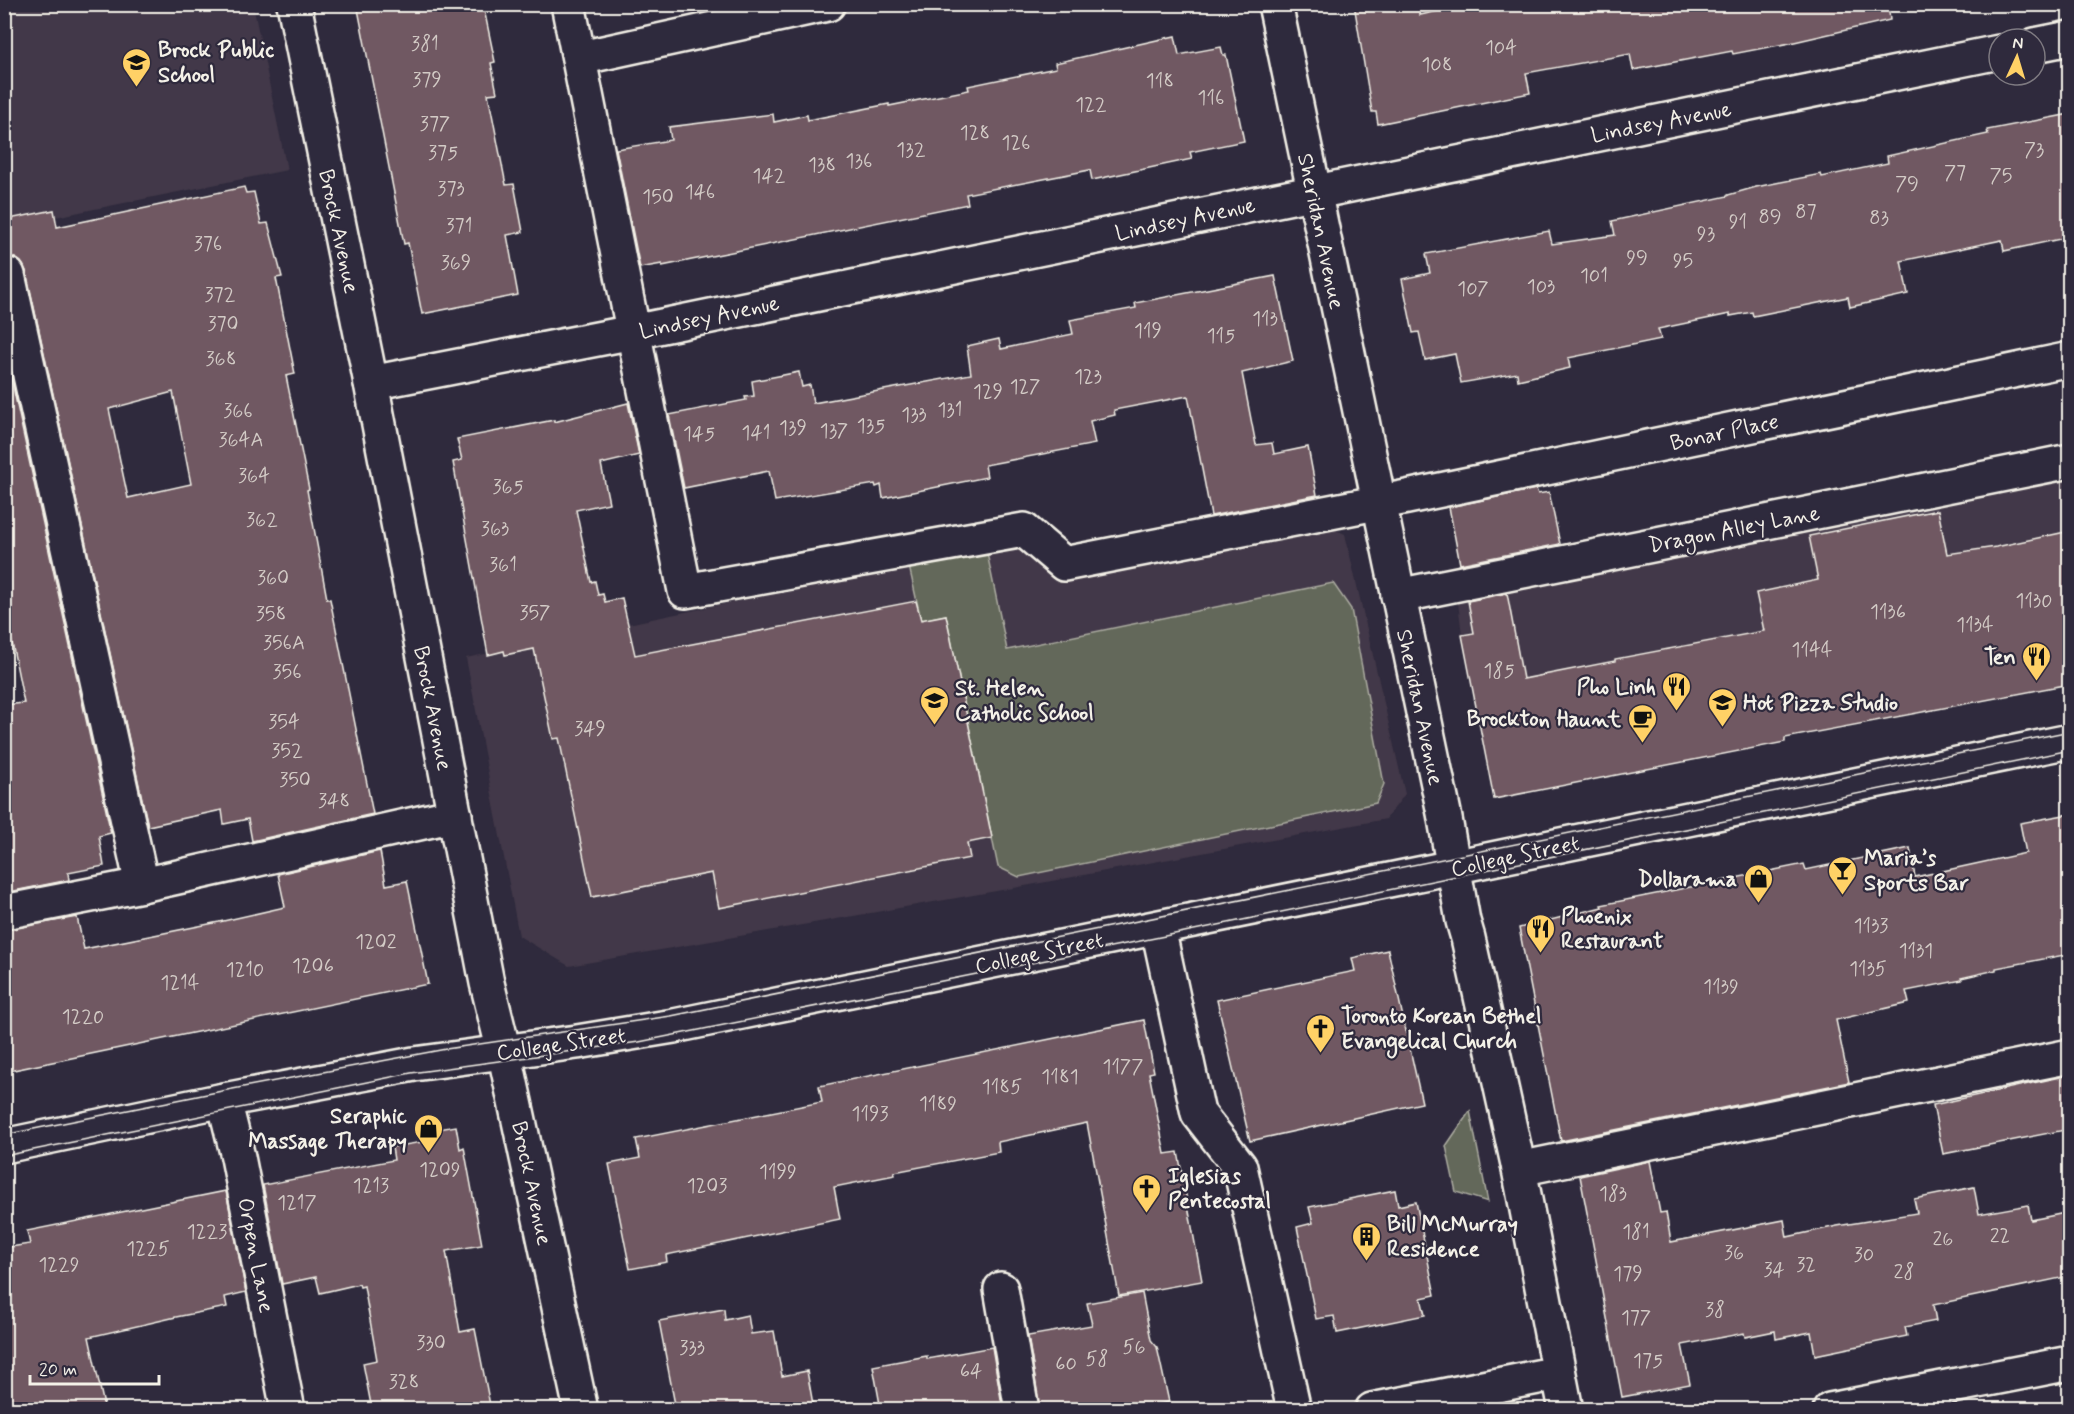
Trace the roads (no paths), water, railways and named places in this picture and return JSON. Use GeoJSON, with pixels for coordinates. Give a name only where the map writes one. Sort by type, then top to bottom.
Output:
{"type":"FeatureCollection","features":[{"type":"Feature","properties":{"kind":"street","name":"Brock Avenue"},"geometry":{"type":"LineString","coordinates":[[294,4],[371,383],[487,983],[504,1051],[581,1410]]}},
{"type":"Feature","properties":{"kind":"street"},"geometry":{"type":"LineString","coordinates":[[568,4],[633,332]]}},
{"type":"Feature","properties":{"kind":"street"},"geometry":{"type":"LineString","coordinates":[[580,58],[828,4]]}},
{"type":"Feature","properties":{"kind":"street","name":"Sheridan Avenue"},"geometry":{"type":"LineString","coordinates":[[1275,4],[1377,502],[1455,867],[1462,921],[1468,938],[1519,1169],[1566,1410]]}},
{"type":"Feature","properties":{"kind":"street"},"geometry":{"type":"LineString","coordinates":[[2047,43],[2070,38]]}},
{"type":"Feature","properties":{"kind":"street","name":"Lindsey Avenue"},"geometry":{"type":"LineString","coordinates":[[371,383],[633,332],[1987,54]]}},
{"type":"Feature","properties":{"kind":"street"},"geometry":{"type":"LineString","coordinates":[[8,275],[142,885]]}},
{"type":"Feature","properties":{"kind":"street","name":"Bonar Place"},"geometry":{"type":"LineString","coordinates":[[633,332],[685,591],[1024,530],[1064,564],[1407,497],[2070,359]]}},
{"type":"Feature","properties":{"kind":"street","name":"Dragon Alley Lane"},"geometry":{"type":"LineString","coordinates":[[1398,596],[2070,461]]}},
{"type":"Feature","properties":{"kind":"street","name":"College Street"},"geometry":{"type":"LineString","coordinates":[[4,1146],[414,1064],[578,1042],[674,1026],[2070,741]]}},
{"type":"Feature","properties":{"kind":"street"},"geometry":{"type":"LineString","coordinates":[[4,912],[142,885],[455,815]]}},
{"type":"Feature","properties":{"kind":"street"},"geometry":{"type":"LineString","coordinates":[[1158,928],[1198,1113],[1240,1167],[1294,1410]]}},
{"type":"Feature","properties":{"kind":"street"},"geometry":{"type":"LineString","coordinates":[[1519,1169],[2070,1056]]}},
{"type":"Feature","properties":{"kind":"street","name":"Orpen Lane"},"geometry":{"type":"LineString","coordinates":[[224,1101],[238,1157],[288,1410]]}},
{"type":"Feature","properties":{"kind":"street"},"geometry":{"type":"LineString","coordinates":[[1001,1289],[1022,1410]]}},
{"type":"Feature","properties":{"kind":"street"},"geometry":{"type":"LineString","coordinates":[[1830,1410],[2070,1363]]}},
{"type":"Feature","properties":{"kind":"street"},"geometry":{"type":"LineString","coordinates":[[1372,1410],[1558,1374]]}},
{"type":"Feature","properties":{"kind":"tram line"},"geometry":{"type":"LineString","coordinates":[[4,1135],[446,1049],[671,1016],[2070,731]]}},
{"type":"Feature","properties":{"kind":"tram line"},"geometry":{"type":"LineString","coordinates":[[4,1156],[411,1073],[639,1042],[2070,750]]}},
{"type":"Feature","properties":{"kind":"place","name":"Brock Public School"},"geometry":{"type":"Point","coordinates":[137,88]}},
{"type":"Feature","properties":{"kind":"place","name":"Ten"},"geometry":{"type":"Point","coordinates":[2037,682]}},
{"type":"Feature","properties":{"kind":"place","name":"Pho Linh"},"geometry":{"type":"Point","coordinates":[1677,712]}},
{"type":"Feature","properties":{"kind":"place","name":"St. Helen Catholic School"},"geometry":{"type":"Point","coordinates":[934,726]}},
{"type":"Feature","properties":{"kind":"place","name":"Hot Pizza Studio"},"geometry":{"type":"Point","coordinates":[1722,728]}},
{"type":"Feature","properties":{"kind":"place","name":"Brockton Haunt"},"geometry":{"type":"Point","coordinates":[1642,744]}},
{"type":"Feature","properties":{"kind":"place","name":"Maria’s Sports Bar"},"geometry":{"type":"Point","coordinates":[1843,896]}},
{"type":"Feature","properties":{"kind":"place","name":"Dollarama"},"geometry":{"type":"Point","coordinates":[1758,904]}},
{"type":"Feature","properties":{"kind":"place","name":"Phoenix Restaurant"},"geometry":{"type":"Point","coordinates":[1540,954]}},
{"type":"Feature","properties":{"kind":"place","name":"Toronto Korean Bethel Evangelical Church"},"geometry":{"type":"Point","coordinates":[1320,1054]}},
{"type":"Feature","properties":{"kind":"place","name":"Seraphic Massage Therapy"},"geometry":{"type":"Point","coordinates":[428,1154]}},
{"type":"Feature","properties":{"kind":"place","name":"Iglesias Pentecostal"},"geometry":{"type":"Point","coordinates":[1147,1214]}},
{"type":"Feature","properties":{"kind":"place","name":"Bill McMurray Residence"},"geometry":{"type":"Point","coordinates":[1366,1262]}}]}
